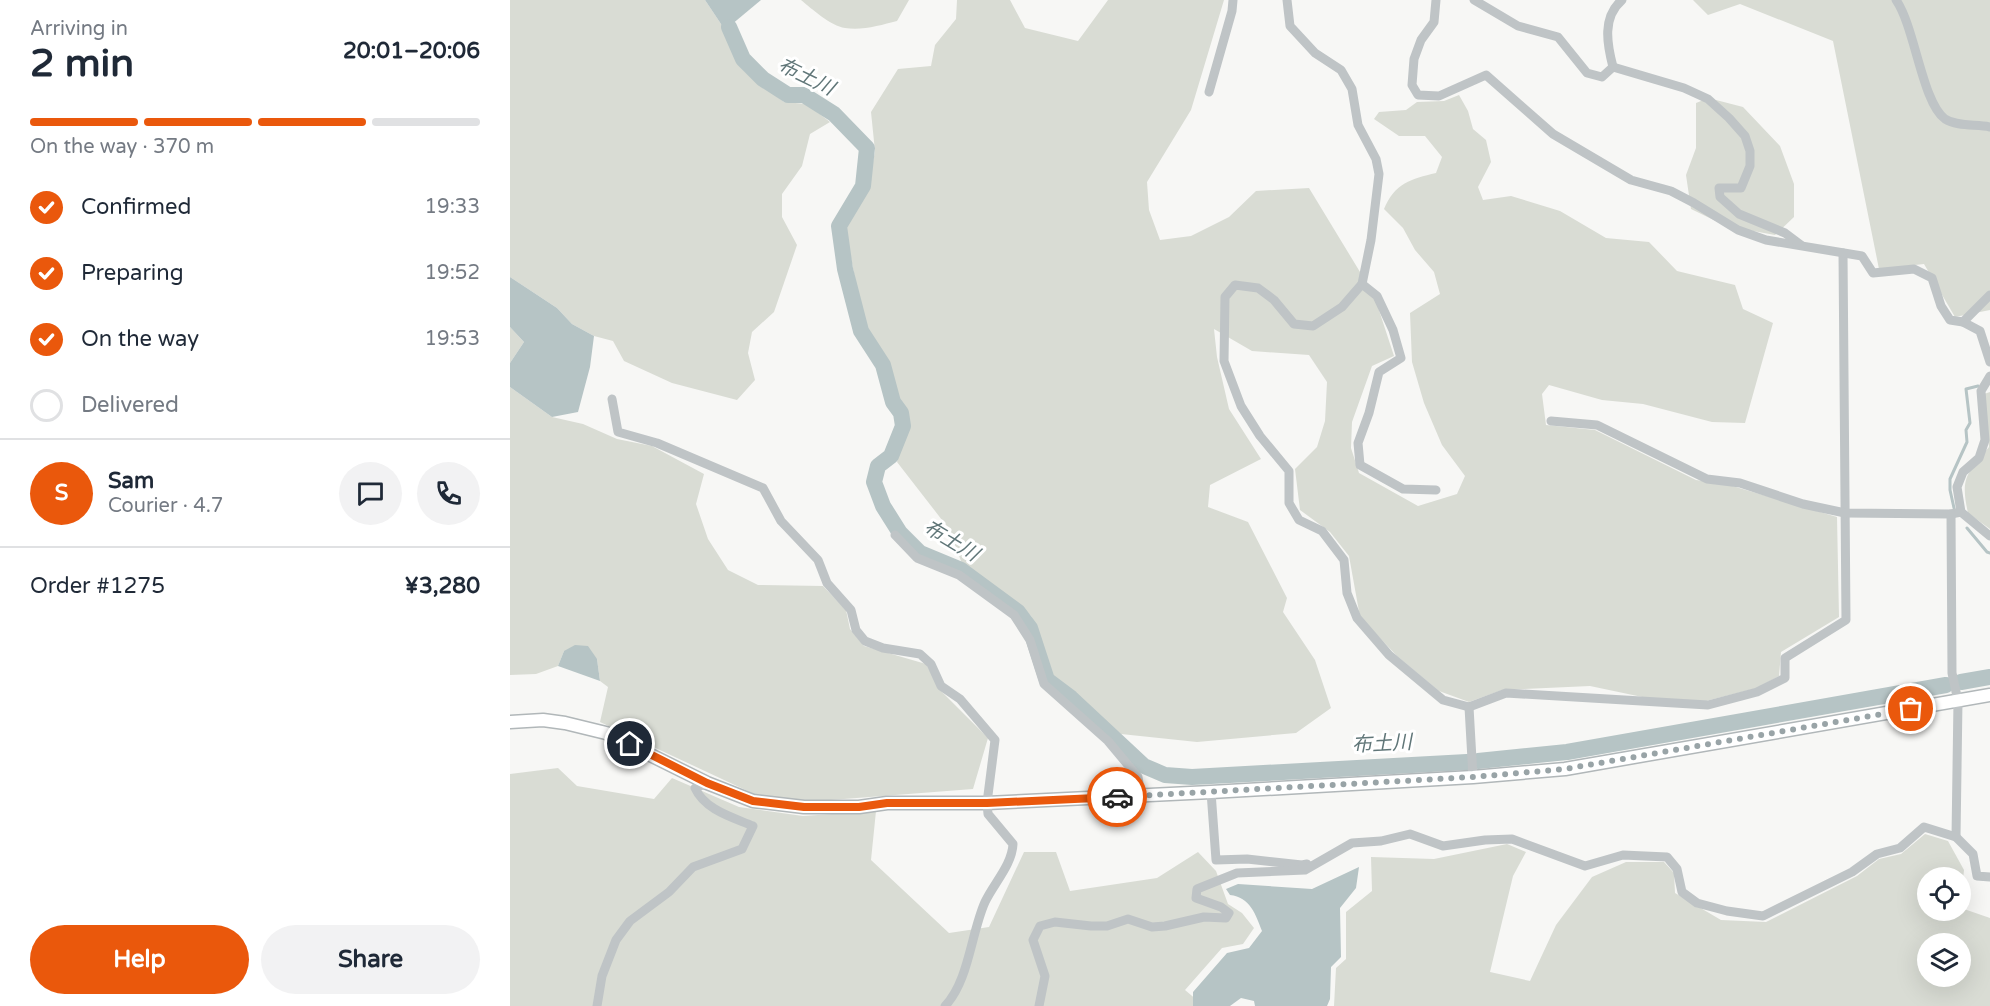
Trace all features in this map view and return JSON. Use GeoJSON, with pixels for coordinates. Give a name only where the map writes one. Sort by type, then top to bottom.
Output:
{"type":"FeatureCollection","features":[{"type":"Feature","properties":{"kind":"main road"},"geometry":{"type":"LineString","coordinates":[[510,722],[543,720],[606,733],[707,783],[753,801],[804,807],[859,807],[887,803],[987,803],[1141,796],[1473,777],[1565,769],[1990,695]]}},
{"type":"Feature","properties":{"kind":"street"},"geometry":{"type":"LineString","coordinates":[[1209,92],[1232,11],[1233,0]]}},
{"type":"Feature","properties":{"kind":"street"},"geometry":{"type":"LineString","coordinates":[[1287,0],[1290,26],[1315,53],[1341,69],[1352,89],[1358,124],[1376,159],[1379,174],[1371,240],[1362,284],[1342,307],[1312,326],[1294,324],[1274,300],[1258,288],[1234,285],[1225,297],[1224,361],[1240,406],[1260,436],[1289,471],[1289,503],[1299,520],[1322,531],[1344,560],[1347,593],[1357,618],[1389,655],[1443,700],[1469,707],[1506,693],[1708,705],[1757,692],[1785,678],[1785,658],[1845,620],[1843,253]]}},
{"type":"Feature","properties":{"kind":"street"},"geometry":{"type":"LineString","coordinates":[[1436,0],[1434,22],[1421,40],[1414,59],[1413,85],[1418,95],[1438,96],[1486,75],[1553,134],[1631,180],[1671,191],[1738,230],[1766,240],[1862,256],[1873,273],[1914,269],[1932,278],[1941,306],[1950,320],[1963,322],[1980,331],[1990,362]]}},
{"type":"Feature","properties":{"kind":"street"},"geometry":{"type":"LineString","coordinates":[[1474,0],[1518,26],[1558,37],[1587,73],[1602,76],[1613,67]]}},
{"type":"Feature","properties":{"kind":"street"},"geometry":{"type":"LineString","coordinates":[[1613,67],[1607,45],[1608,22],[1615,6],[1622,0]]}},
{"type":"Feature","properties":{"kind":"street"},"geometry":{"type":"LineString","coordinates":[[1896,0],[1903,10],[1925,80],[1936,106],[1945,119],[1990,128]]}},
{"type":"Feature","properties":{"kind":"street"},"geometry":{"type":"LineString","coordinates":[[1613,67],[1684,88],[1708,99],[1729,118],[1745,136],[1750,151],[1750,166],[1741,188],[1719,188],[1720,196],[1739,214],[1785,233],[1803,246]]}},
{"type":"Feature","properties":{"kind":"street"},"geometry":{"type":"LineString","coordinates":[[1362,284],[1377,296],[1393,330],[1401,358],[1379,372],[1369,413],[1358,443],[1360,465],[1403,489],[1436,490]]}},
{"type":"Feature","properties":{"kind":"street"},"geometry":{"type":"LineString","coordinates":[[1963,322],[1990,295]]}},
{"type":"Feature","properties":{"kind":"street"},"geometry":{"type":"LineString","coordinates":[[1956,837],[1958,701],[1952,673],[1956,513],[1958,487],[1963,472],[1979,458],[1985,440],[1981,391],[1990,376]]}},
{"type":"Feature","properties":{"kind":"street"},"geometry":{"type":"LineString","coordinates":[[612,399],[618,432],[657,442],[763,488],[781,521],[818,560],[827,583],[851,610],[856,630],[865,641],[884,648],[920,654],[931,664],[941,686],[960,699],[995,740],[987,803],[988,814],[1013,844],[1013,854],[984,903],[962,976],[945,1006]]}},
{"type":"Feature","properties":{"kind":"street"},"geometry":{"type":"LineString","coordinates":[[1551,421],[1597,425],[1707,479],[1740,483],[1803,504],[1845,513],[1956,513],[1990,536]]}},
{"type":"Feature","properties":{"kind":"street"},"geometry":{"type":"LineString","coordinates":[[895,535],[917,558],[958,575],[1014,615],[1030,640],[1044,684],[1108,741],[1138,777],[1141,796]]}},
{"type":"Feature","properties":{"kind":"street"},"geometry":{"type":"LineString","coordinates":[[1469,707],[1473,777]]}},
{"type":"Feature","properties":{"kind":"street"},"geometry":{"type":"LineString","coordinates":[[597,1006],[602,976],[616,940],[630,921],[669,892],[693,867],[742,849],[753,826],[720,812],[700,799],[695,788],[707,783]]}},
{"type":"Feature","properties":{"kind":"street"},"geometry":{"type":"LineString","coordinates":[[1211,792],[1215,860],[1247,859],[1302,865],[1318,861]]}},
{"type":"Feature","properties":{"kind":"street"},"geometry":{"type":"LineString","coordinates":[[1040,1006],[1045,976],[1034,940],[1040,926],[1055,922],[1107,926],[1128,920],[1152,927],[1204,917],[1226,918],[1229,913],[1221,907],[1196,898],[1197,889],[1237,873],[1305,870],[1352,843],[1382,841],[1410,834],[1443,846],[1512,839],[1585,866],[1623,855],[1667,857],[1677,869],[1682,892],[1697,903],[1727,911],[1763,916],[1852,872],[1877,854],[1900,848],[1924,827],[1956,837],[1973,854],[1977,876],[1990,877]]}},
{"type":"Feature","properties":{"kind":"shaded area"},"geometry":{"type":"Polygon","coordinates":[[[510,0],[705,0],[725,30],[744,71],[784,102],[807,104],[830,122],[810,134],[802,166],[782,194],[782,217],[797,245],[774,312],[752,332],[748,353],[755,380],[737,400],[672,383],[624,361],[613,341],[594,336],[572,324],[557,308],[510,277],[510,0]]]}},
{"type":"Feature","properties":{"kind":"shaded area"},"geometry":{"type":"Polygon","coordinates":[[[705,0],[761,0],[725,30],[705,0]]]}},
{"type":"Feature","properties":{"kind":"shaded area"},"geometry":{"type":"Polygon","coordinates":[[[801,0],[909,0],[897,21],[858,29],[834,24],[801,0]]]}},
{"type":"Feature","properties":{"kind":"shaded area"},"geometry":{"type":"Polygon","coordinates":[[[957,0],[1010,0],[1025,28],[1078,41],[1108,0],[1224,0],[1191,110],[1147,182],[1149,210],[1160,240],[1191,236],[1229,217],[1256,191],[1309,188],[1374,295],[1394,356],[1372,366],[1352,422],[1351,448],[1359,473],[1418,506],[1457,494],[1465,476],[1442,445],[1424,403],[1412,362],[1410,313],[1440,294],[1434,272],[1415,250],[1403,228],[1384,209],[1393,193],[1399,188],[1436,173],[1442,157],[1425,136],[1399,136],[1374,119],[1379,112],[1406,110],[1417,102],[1444,101],[1459,95],[1468,111],[1473,129],[1486,140],[1491,162],[1478,187],[1483,200],[1511,196],[1560,211],[1606,238],[1649,242],[1677,271],[1735,285],[1743,309],[1773,323],[1745,423],[1712,422],[1643,404],[1602,400],[1549,385],[1542,394],[1546,425],[1595,430],[1696,480],[1729,485],[1837,517],[1839,617],[1781,652],[1779,676],[1757,688],[1706,701],[1647,698],[1590,686],[1502,690],[1469,702],[1439,691],[1397,656],[1360,617],[1349,556],[1330,532],[1300,510],[1295,469],[1317,447],[1325,421],[1327,382],[1309,355],[1252,351],[1214,329],[1217,357],[1229,409],[1261,459],[1210,485],[1208,507],[1248,522],[1287,598],[1283,612],[1315,660],[1331,708],[1296,733],[1197,742],[1121,734],[1053,679],[1031,616],[1010,597],[964,569],[949,529],[897,462],[907,427],[890,367],[864,325],[845,227],[868,189],[875,151],[871,112],[898,69],[931,66],[935,45],[956,19],[957,0]]]}},
{"type":"Feature","properties":{"kind":"shaded area"},"geometry":{"type":"Polygon","coordinates":[[[1693,0],[1990,0],[1990,310],[1955,317],[1924,264],[1879,269],[1833,41],[1740,4],[1708,15],[1693,0]]]}},
{"type":"Feature","properties":{"kind":"shaded area"},"geometry":{"type":"Polygon","coordinates":[[[1706,99],[1743,107],[1780,146],[1794,184],[1794,217],[1775,235],[1726,226],[1691,209],[1686,175],[1696,148],[1696,103],[1706,99]]]}},
{"type":"Feature","properties":{"kind":"shaded area"},"geometry":{"type":"Polygon","coordinates":[[[510,277],[557,308],[572,324],[594,336],[590,367],[578,412],[552,417],[510,387],[510,363],[524,342],[510,327],[510,277]]]}},
{"type":"Feature","properties":{"kind":"shaded area"},"geometry":{"type":"Polygon","coordinates":[[[510,327],[524,342],[510,363],[510,327]]]}},
{"type":"Feature","properties":{"kind":"shaded area"},"geometry":{"type":"Polygon","coordinates":[[[510,387],[552,417],[583,424],[617,439],[652,446],[704,474],[696,504],[708,539],[728,570],[758,585],[823,586],[846,610],[850,629],[864,646],[926,664],[940,690],[988,738],[973,789],[805,802],[754,794],[600,722],[608,687],[600,681],[597,659],[564,651],[558,666],[536,674],[510,675],[510,387]]]}},
{"type":"Feature","properties":{"kind":"shaded area"},"geometry":{"type":"Polygon","coordinates":[[[1990,392],[1990,529],[1968,513],[1965,483],[1971,470],[1989,447],[1984,394],[1990,392]]]}},
{"type":"Feature","properties":{"kind":"shaded area"},"geometry":{"type":"Polygon","coordinates":[[[575,645],[588,646],[597,659],[600,681],[558,666],[564,651],[575,645]]]}},
{"type":"Feature","properties":{"kind":"shaded area"},"geometry":{"type":"Polygon","coordinates":[[[558,768],[577,786],[654,799],[672,778],[739,807],[803,816],[876,811],[871,860],[949,933],[989,927],[1024,852],[1056,852],[1070,891],[1157,878],[1198,852],[1216,871],[1228,904],[1242,913],[1254,928],[1243,944],[1222,948],[1185,990],[1204,1006],[510,1006],[510,774],[558,768]]]}},
{"type":"Feature","properties":{"kind":"shaded area"},"geometry":{"type":"Polygon","coordinates":[[[1925,834],[1948,841],[1962,867],[1917,867],[1917,921],[1971,921],[1971,911],[1990,918],[1990,1006],[1334,1006],[1336,968],[1346,959],[1346,912],[1372,891],[1371,857],[1434,859],[1507,844],[1526,852],[1513,876],[1490,972],[1530,981],[1556,925],[1592,877],[1626,862],[1664,862],[1674,873],[1675,893],[1721,920],[1766,922],[1857,876],[1879,859],[1901,854],[1925,834]]]}},
{"type":"Feature","properties":{"kind":"shaded area"},"geometry":{"type":"Polygon","coordinates":[[[1359,867],[1356,888],[1340,908],[1341,957],[1331,967],[1330,999],[1327,1006],[1255,1006],[1254,1001],[1241,998],[1230,1006],[1193,1006],[1193,992],[1227,953],[1249,948],[1262,931],[1255,913],[1247,903],[1237,896],[1230,895],[1226,889],[1238,884],[1312,889],[1359,867]]]}},
{"type":"Feature","properties":{"kind":"waterway","name":"布土川"},"geometry":{"type":"LineString","coordinates":[[729,27],[743,59],[763,79],[788,95],[804,95],[834,114],[867,148],[863,186],[839,226],[845,269],[861,331],[883,365],[893,402],[901,413],[903,426],[891,456],[878,466],[874,482],[883,506],[900,533],[920,553],[961,570],[1018,612],[1030,628],[1047,680],[1071,698],[1144,766],[1165,775],[1192,777],[1467,762]]}},
{"type":"Feature","properties":{"kind":"waterway"},"geometry":{"type":"LineString","coordinates":[[1954,508],[1950,479],[1967,442],[1966,430],[1970,423],[1966,389],[1978,386]]}},
{"type":"Feature","properties":{"kind":"waterway"},"geometry":{"type":"LineString","coordinates":[[1967,528],[1990,553]]}},
{"type":"Feature","properties":{"kind":"waterway","name":"布土川"},"geometry":{"type":"LineString","coordinates":[[1961,682],[1990,677]]}},
{"type":"Feature","properties":{"kind":"waterway","name":"布土川"},"geometry":{"type":"LineString","coordinates":[[1478,761],[1567,752],[1946,685]]}},
{"type":"Feature","properties":{"kind":"way so far"},"geometry":{"type":"LineString","coordinates":[[1117,797],[1473,777],[1565,769],[1911,709]]}},
{"type":"Feature","properties":{"kind":"route"},"geometry":{"type":"LineString","coordinates":[[630,744],[707,783],[753,801],[804,807],[859,807],[887,803],[987,803],[1117,797]]}}]}
